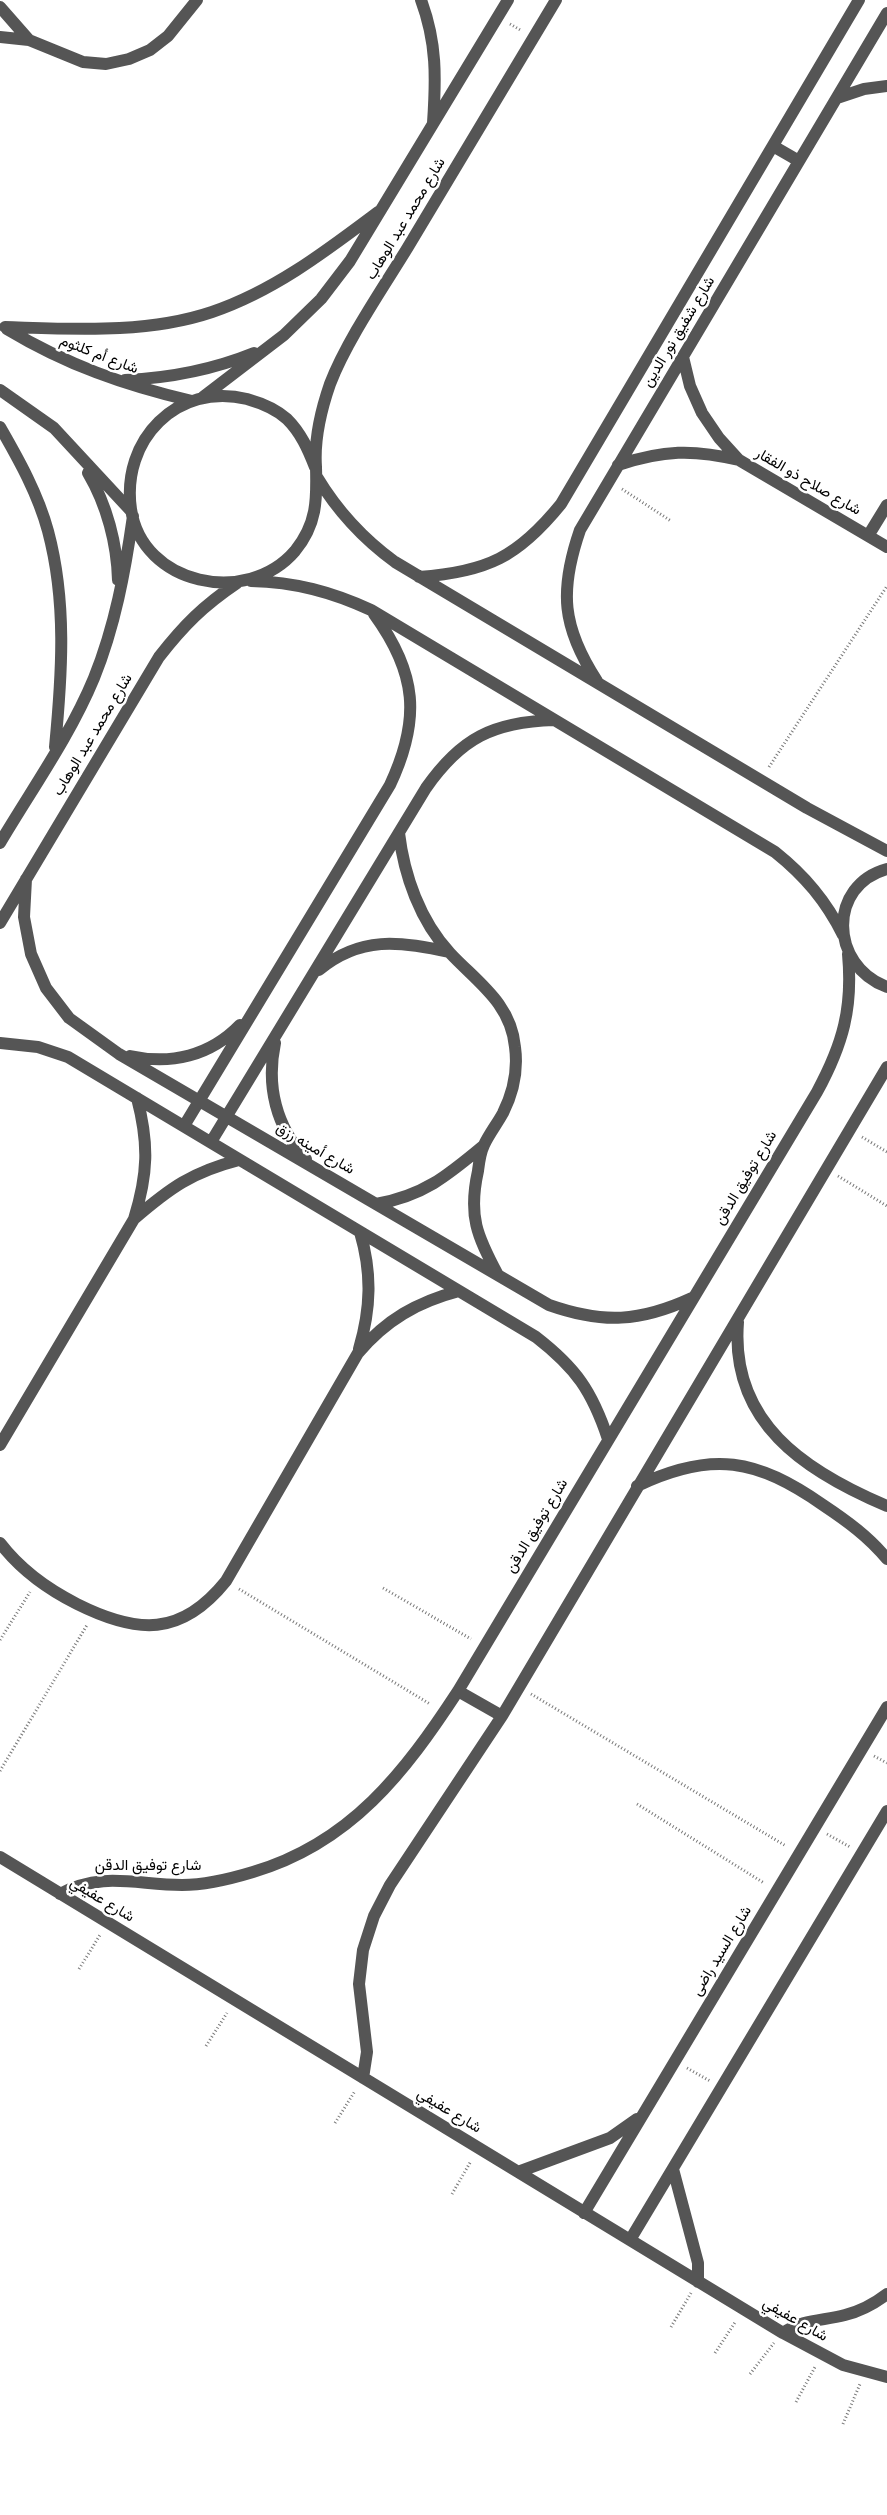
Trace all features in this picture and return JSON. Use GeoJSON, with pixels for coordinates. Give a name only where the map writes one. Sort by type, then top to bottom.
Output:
{"type":"FeatureCollection","features":[{"type":"Feature","properties":{"kind":"street"},"geometry":{"type":"LineString","coordinates":[[0,37],[29,40],[83,62],[106,64],[129,60],[150,50],[168,36],[196,0]]}},
{"type":"Feature","properties":{"kind":"street"},"geometry":{"type":"LineString","coordinates":[[421,0],[430,24],[435,53],[433,125]]}},
{"type":"Feature","properties":{"kind":"street","name":"شارع محمد عبد الوهاب"},"geometry":{"type":"LineString","coordinates":[[0,843],[76,716],[108,640],[119,600],[132,514],[129,484],[135,457],[148,433],[168,414],[198,399],[268,347],[321,299],[350,261],[384,207],[508,0]]}},
{"type":"Feature","properties":{"kind":"street","name":"شارع محمد عبد الوهاب"},"geometry":{"type":"LineString","coordinates":[[0,923],[159,657],[181,629],[207,603],[243,582],[273,570],[294,552],[309,530],[317,504],[316,472],[319,424],[331,382],[375,301],[556,0]]}},
{"type":"Feature","properties":{"kind":"street","name":"شارع شفيق نور الدين"},"geometry":{"type":"LineString","coordinates":[[419,577],[454,574],[486,566],[515,551],[540,530],[561,504],[859,0]]}},
{"type":"Feature","properties":{"kind":"street"},"geometry":{"type":"LineString","coordinates":[[0,8],[29,40]]}},
{"type":"Feature","properties":{"kind":"street","name":"شارع شفيق نور الدين"},"geometry":{"type":"LineString","coordinates":[[597,681],[580,654],[569,624],[566,592],[570,560],[580,530],[887,13]]}},
{"type":"Feature","properties":{"kind":"street"},"geometry":{"type":"LineString","coordinates":[[837,98],[864,89],[887,86]]}},
{"type":"Feature","properties":{"kind":"street"},"geometry":{"type":"LineString","coordinates":[[773,146],[799,161]]}},
{"type":"Feature","properties":{"kind":"street"},"geometry":{"type":"LineString","coordinates":[[2,326],[126,326],[169,322],[212,312],[252,296],[290,274],[384,207]]}},
{"type":"Feature","properties":{"kind":"street","name":"شارع أم كلثوم"},"geometry":{"type":"LineString","coordinates":[[2,326],[40,348],[114,380],[198,399]]}},
{"type":"Feature","properties":{"kind":"street"},"geometry":{"type":"LineString","coordinates":[[114,380],[154,379],[193,373],[231,362],[268,347]]}},
{"type":"Feature","properties":{"kind":"street","name":"شارع صلاح ذو الفقار"},"geometry":{"type":"LineString","coordinates":[[683,357],[690,386],[702,413],[719,438],[739,460],[887,547]]}},
{"type":"Feature","properties":{"kind":"street"},"geometry":{"type":"LineString","coordinates":[[0,390],[54,428],[132,514],[144,541],[169,566],[184,576],[210,583],[280,582],[312,587],[342,597],[371,610],[775,852],[815,888],[831,910],[843,935],[848,954],[858,970],[874,982],[887,987]]}},
{"type":"Feature","properties":{"kind":"street"},"geometry":{"type":"LineString","coordinates":[[198,399],[232,396],[261,402],[286,418],[304,440],[316,472],[332,502],[350,524],[371,544],[419,577],[835,824],[887,851]]}},
{"type":"Feature","properties":{"kind":"street"},"geometry":{"type":"LineString","coordinates":[[0,427],[32,486],[48,530],[58,575],[62,621],[62,669],[55,752]]}},
{"type":"Feature","properties":{"kind":"street"},"geometry":{"type":"LineString","coordinates":[[76,451],[104,508],[113,538],[118,569],[119,600]]}},
{"type":"Feature","properties":{"kind":"street","name":"شارع صلاح ذو الفقار"},"geometry":{"type":"LineString","coordinates":[[618,465],[648,455],[678,451],[709,453],[739,460]]}},
{"type":"Feature","properties":{"kind":"street"},"geometry":{"type":"LineString","coordinates":[[868,536],[887,505]]}},
{"type":"Feature","properties":{"kind":"street"},"geometry":{"type":"LineString","coordinates":[[184,1126],[390,785],[404,756],[410,726],[410,694],[407,679],[403,664],[390,636],[371,610]]}},
{"type":"Feature","properties":{"kind":"street"},"geometry":{"type":"LineString","coordinates":[[211,1142],[399,833],[444,763],[467,743],[502,727],[524,721],[555,720]]}},
{"type":"Feature","properties":{"kind":"street"},"geometry":{"type":"LineString","coordinates":[[376,1204],[398,1200],[437,1183],[483,1146],[504,1111],[515,1078],[516,1046],[507,1015],[486,986],[449,952],[428,922],[413,893],[403,862],[399,833]]}},
{"type":"Feature","properties":{"kind":"street"},"geometry":{"type":"LineString","coordinates":[[843,935],[844,915],[851,897],[863,881],[887,869]]}},
{"type":"Feature","properties":{"kind":"street","name":"شارع أمينه رزق"},"geometry":{"type":"LineString","coordinates":[[26,879],[24,917],[27,936],[31,954],[46,988],[69,1018],[119,1054],[548,1305],[576,1314],[606,1319],[636,1317],[665,1310],[692,1298]]}},
{"type":"Feature","properties":{"kind":"street"},"geometry":{"type":"LineString","coordinates":[[310,978],[332,959],[360,947],[388,942],[417,945],[449,952]]}},
{"type":"Feature","properties":{"kind":"street","name":"شارع توفيق الدقن"},"geometry":{"type":"LineString","coordinates":[[60,1894],[72,1887],[99,1880],[183,1885],[226,1880],[267,1868],[307,1851],[342,1829],[374,1802],[403,1770],[458,1690],[831,1066],[842,1039],[848,1011],[850,982],[848,954]]}},
{"type":"Feature","properties":{"kind":"street"},"geometry":{"type":"LineString","coordinates":[[119,1054],[148,1060],[179,1059],[209,1049],[232,1033],[252,1013]]}},
{"type":"Feature","properties":{"kind":"street"},"geometry":{"type":"LineString","coordinates":[[278,1032],[271,1061],[272,1091],[280,1120],[294,1146],[314,1168]]}},
{"type":"Feature","properties":{"kind":"street"},"geometry":{"type":"LineString","coordinates":[[0,1043],[38,1047],[68,1057],[536,1337],[561,1357],[582,1381],[598,1409],[608,1439]]}},
{"type":"Feature","properties":{"kind":"street"},"geometry":{"type":"LineString","coordinates":[[363,2078],[367,2052],[359,1984],[363,1950],[374,1916],[390,1885],[502,1716],[887,1067]]}},
{"type":"Feature","properties":{"kind":"street"},"geometry":{"type":"LineString","coordinates":[[0,1445],[134,1219],[144,1188],[147,1158],[144,1127],[137,1098]]}},
{"type":"Feature","properties":{"kind":"street"},"geometry":{"type":"LineString","coordinates":[[483,1146],[474,1194],[474,1223],[481,1244],[498,1276]]}},
{"type":"Feature","properties":{"kind":"street"},"geometry":{"type":"LineString","coordinates":[[134,1219],[160,1196],[184,1179],[211,1167],[239,1160]]}},
{"type":"Feature","properties":{"kind":"street"},"geometry":{"type":"LineString","coordinates":[[358,1353],[365,1329],[370,1296],[367,1255],[360,1232]]}},
{"type":"Feature","properties":{"kind":"street"},"geometry":{"type":"LineString","coordinates":[[0,1542],[13,1559],[38,1580],[94,1612],[125,1624],[148,1626],[171,1622],[192,1613],[211,1599],[226,1581],[358,1353],[374,1334],[399,1315],[436,1297],[459,1291]]}},
{"type":"Feature","properties":{"kind":"street"},"geometry":{"type":"LineString","coordinates":[[739,1317],[736,1345],[740,1373],[749,1400],[764,1424],[809,1464],[847,1488],[887,1506]]}},
{"type":"Feature","properties":{"kind":"street"},"geometry":{"type":"LineString","coordinates":[[638,1486],[663,1474],[691,1466],[742,1465],[763,1470],[785,1481],[846,1520],[874,1544],[887,1559]]}},
{"type":"Feature","properties":{"kind":"street"},"geometry":{"type":"LineString","coordinates":[[458,1690],[502,1716]]}},
{"type":"Feature","properties":{"kind":"street","name":"شارع السيد راضى"},"geometry":{"type":"LineString","coordinates":[[584,2213],[887,1707]]}},
{"type":"Feature","properties":{"kind":"street"},"geometry":{"type":"LineString","coordinates":[[630,2240],[887,1811]]}},
{"type":"Feature","properties":{"kind":"street","name":"شارع عفيفي"},"geometry":{"type":"LineString","coordinates":[[0,1857],[783,2333],[821,2355],[865,2372],[887,2376]]}},
{"type":"Feature","properties":{"kind":"street"},"geometry":{"type":"LineString","coordinates":[[518,2172],[610,2138],[642,2117]]}},
{"type":"Feature","properties":{"kind":"street"},"geometry":{"type":"LineString","coordinates":[[673,2169],[698,2263],[698,2282]]}},
{"type":"Feature","properties":{"kind":"street"},"geometry":{"type":"LineString","coordinates":[[783,2333],[803,2322],[846,2315],[870,2306],[887,2294]]}},
{"type":"Feature","properties":{"kind":"path"},"geometry":{"type":"LineString","coordinates":[[497,17],[533,38]]}},
{"type":"Feature","properties":{"kind":"path"},"geometry":{"type":"LineString","coordinates":[[609,481],[671,521]]}},
{"type":"Feature","properties":{"kind":"path"},"geometry":{"type":"LineString","coordinates":[[761,780],[887,586]]}},
{"type":"Feature","properties":{"kind":"path"},"geometry":{"type":"LineString","coordinates":[[850,1130],[887,1152]]}},
{"type":"Feature","properties":{"kind":"path"},"geometry":{"type":"LineString","coordinates":[[827,1169],[887,1206]]}},
{"type":"Feature","properties":{"kind":"path"},"geometry":{"type":"LineString","coordinates":[[0,1640],[38,1580]]}},
{"type":"Feature","properties":{"kind":"path"},"geometry":{"type":"LineString","coordinates":[[226,1581],[444,1713]]}},
{"type":"Feature","properties":{"kind":"path"},"geometry":{"type":"LineString","coordinates":[[383,1588],[484,1647]]}},
{"type":"Feature","properties":{"kind":"path"},"geometry":{"type":"LineString","coordinates":[[0,1771],[94,1612]]}},
{"type":"Feature","properties":{"kind":"path"},"geometry":{"type":"LineString","coordinates":[[519,1687],[799,1854]]}},
{"type":"Feature","properties":{"kind":"path"},"geometry":{"type":"LineString","coordinates":[[636,1804],[777,1891]]}},
{"type":"Feature","properties":{"kind":"path"},"geometry":{"type":"LineString","coordinates":[[815,1828],[862,1853]]}},
{"type":"Feature","properties":{"kind":"path"},"geometry":{"type":"LineString","coordinates":[[79,1969],[108,1922]]}},
{"type":"Feature","properties":{"kind":"path"},"geometry":{"type":"LineString","coordinates":[[206,2046],[235,2000]]}},
{"type":"Feature","properties":{"kind":"path"},"geometry":{"type":"LineString","coordinates":[[675,2061],[721,2088]]}},
{"type":"Feature","properties":{"kind":"path"},"geometry":{"type":"LineString","coordinates":[[335,2123],[363,2078]]}},
{"type":"Feature","properties":{"kind":"path"},"geometry":{"type":"LineString","coordinates":[[452,2194],[479,2148]]}},
{"type":"Feature","properties":{"kind":"path"},"geometry":{"type":"LineString","coordinates":[[671,2327],[698,2282]]}},
{"type":"Feature","properties":{"kind":"path"},"geometry":{"type":"LineString","coordinates":[[715,2353],[744,2310]]}},
{"type":"Feature","properties":{"kind":"path"},"geometry":{"type":"LineString","coordinates":[[750,2374],[783,2333]]}},
{"type":"Feature","properties":{"kind":"path"},"geometry":{"type":"LineString","coordinates":[[796,2402],[821,2355]]}},
{"type":"Feature","properties":{"kind":"path"},"geometry":{"type":"LineString","coordinates":[[843,2424],[865,2372]]}}]}
